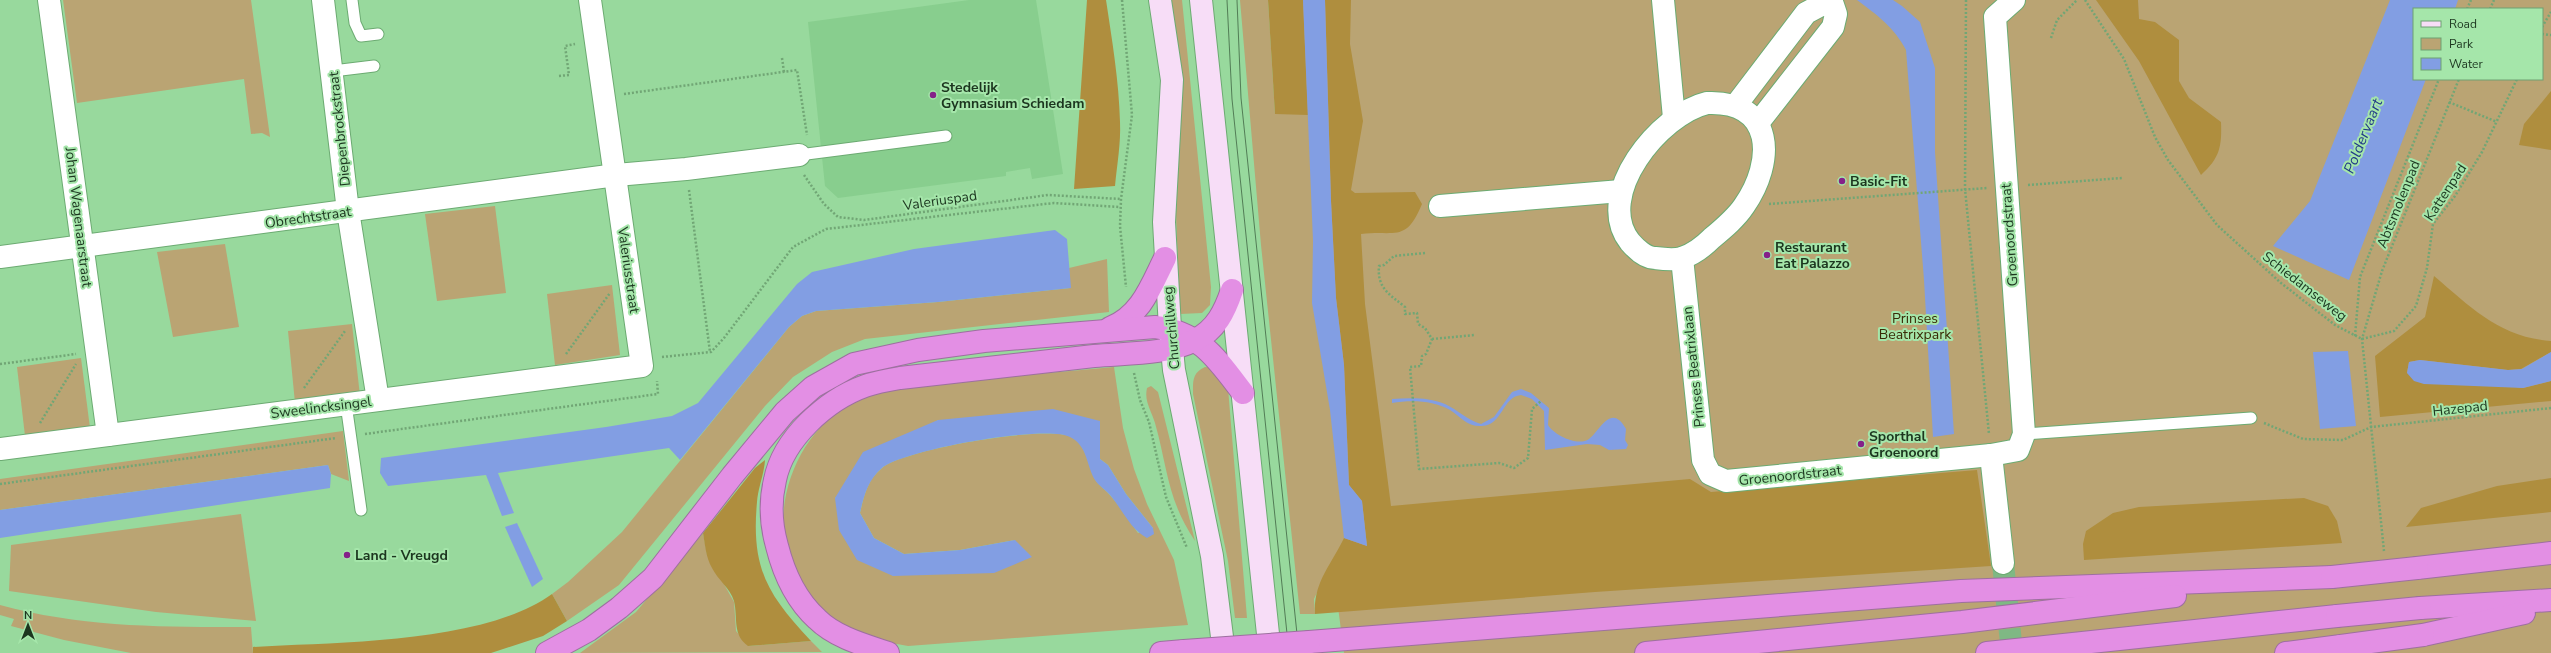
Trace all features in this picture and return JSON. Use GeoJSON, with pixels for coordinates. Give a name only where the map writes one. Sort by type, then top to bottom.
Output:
{"type":"FeatureCollection","features":[{"type":"Feature","properties":{"kind":"highway"},"geometry":{"type":"LineString","coordinates":[[1109,329],[1130,318],[1138,310],[1165,258]]}},
{"type":"Feature","properties":{"kind":"highway"},"geometry":{"type":"LineString","coordinates":[[547,653],[589,630],[619,608],[653,578],[732,476],[785,412],[813,386],[854,364],[918,350],[1109,329],[1196,340],[1207,333],[1222,316],[1232,290]]}},
{"type":"Feature","properties":{"kind":"highway"},"geometry":{"type":"LineString","coordinates":[[888,653],[850,640],[818,620],[795,595],[788,580],[773,532],[772,505],[775,479],[796,437],[833,402],[864,386],[900,378],[1133,352],[1171,338]]}},
{"type":"Feature","properties":{"kind":"highway"},"geometry":{"type":"LineString","coordinates":[[1196,340],[1217,359],[1243,393]]}},
{"type":"Feature","properties":{"kind":"highway"},"geometry":{"type":"LineString","coordinates":[[1646,653],[1962,622],[2328,577],[2551,553]]}},
{"type":"Feature","properties":{"kind":"highway"},"geometry":{"type":"LineString","coordinates":[[1161,653],[1961,591],[2328,577]]}},
{"type":"Feature","properties":{"kind":"highway"},"geometry":{"type":"LineString","coordinates":[[1987,653],[2420,608],[2551,600]]}},
{"type":"Feature","properties":{"kind":"highway"},"geometry":{"type":"LineString","coordinates":[[2286,653],[2423,635],[2551,607]]}},
{"type":"Feature","properties":{"kind":"main road","name":"Churchillweg"},"geometry":{"type":"LineString","coordinates":[[1160,0],[1172,80],[1165,215],[1165,258],[1171,338],[1175,377],[1212,556],[1224,653]]}},
{"type":"Feature","properties":{"kind":"main road"},"geometry":{"type":"LineString","coordinates":[[1201,0],[1270,653]]}},
{"type":"Feature","properties":{"kind":"street","name":"Johan Wagenaarstraat"},"geometry":{"type":"LineString","coordinates":[[49,0],[108,434]]}},
{"type":"Feature","properties":{"kind":"street","name":"Diepenbrockstraat"},"geometry":{"type":"LineString","coordinates":[[323,0],[348,211],[362,308],[378,400]]}},
{"type":"Feature","properties":{"kind":"street","name":"Valeriusstraat"},"geometry":{"type":"LineString","coordinates":[[590,0],[616,174],[642,366]]}},
{"type":"Feature","properties":{"kind":"street"},"geometry":{"type":"LineString","coordinates":[[1663,0],[1674,118]]}},
{"type":"Feature","properties":{"kind":"street","name":"Groenoordstraat"},"geometry":{"type":"LineString","coordinates":[[1710,474],[1726,481],[1991,455],[2018,450],[2024,434],[1995,17],[2014,0]]}},
{"type":"Feature","properties":{"kind":"street"},"geometry":{"type":"LineString","coordinates":[[1736,105],[1806,13],[1820,5],[1835,2],[1836,14],[1833,27],[1758,123]]}},
{"type":"Feature","properties":{"kind":"street"},"geometry":{"type":"LineString","coordinates":[[1707,103],[1736,105],[1749,113],[1758,123],[1764,152],[1763,165],[1744,206],[1726,226],[1701,248],[1682,258],[1652,258],[1636,249],[1623,233],[1620,215],[1621,191],[1641,155],[1674,118],[1691,108],[1707,103]]}},
{"type":"Feature","properties":{"kind":"street"},"geometry":{"type":"LineString","coordinates":[[616,174],[686,169],[804,154]]}},
{"type":"Feature","properties":{"kind":"street","name":"Obrechtstraat"},"geometry":{"type":"LineString","coordinates":[[0,257],[616,174]]}},
{"type":"Feature","properties":{"kind":"street"},"geometry":{"type":"LineString","coordinates":[[1440,206],[1621,191]]}},
{"type":"Feature","properties":{"kind":"street","name":"Prinses Beatrixlaan"},"geometry":{"type":"LineString","coordinates":[[1682,258],[1702,460],[1710,474]]}},
{"type":"Feature","properties":{"kind":"street","name":"Sweelincksingel"},"geometry":{"type":"LineString","coordinates":[[0,448],[642,366]]}},
{"type":"Feature","properties":{"kind":"street"},"geometry":{"type":"LineString","coordinates":[[1991,455],[2003,563]]}},
{"type":"Feature","properties":{"kind":"lane"},"geometry":{"type":"LineString","coordinates":[[352,0],[355,23],[361,36],[378,34]]}},
{"type":"Feature","properties":{"kind":"lane"},"geometry":{"type":"LineString","coordinates":[[332,71],[374,66]]}},
{"type":"Feature","properties":{"kind":"lane"},"geometry":{"type":"LineString","coordinates":[[804,154],[946,136]]}},
{"type":"Feature","properties":{"kind":"lane"},"geometry":{"type":"LineString","coordinates":[[346,404],[361,510]]}},
{"type":"Feature","properties":{"kind":"lane"},"geometry":{"type":"LineString","coordinates":[[2024,434],[2251,418]]}},
{"type":"Feature","properties":{"kind":"path"},"geometry":{"type":"LineString","coordinates":[[1122,0],[1132,115],[1120,199],[1120,226],[1130,318]]}},
{"type":"Feature","properties":{"kind":"path"},"geometry":{"type":"LineString","coordinates":[[1966,0],[1965,189],[1991,455]]}},
{"type":"Feature","properties":{"kind":"path"},"geometry":{"type":"LineString","coordinates":[[2051,38],[2057,20],[2077,0]]}},
{"type":"Feature","properties":{"kind":"path","name":"Schiedamseweg"},"geometry":{"type":"LineString","coordinates":[[2085,0],[2124,59],[2155,137],[2168,160],[2217,224],[2281,283],[2334,325],[2362,339]]}},
{"type":"Feature","properties":{"kind":"path"},"geometry":{"type":"LineString","coordinates":[[2543,26],[2551,12]]}},
{"type":"Feature","properties":{"kind":"path"},"geometry":{"type":"LineString","coordinates":[[559,76],[569,75],[565,46],[596,42]]}},
{"type":"Feature","properties":{"kind":"path"},"geometry":{"type":"LineString","coordinates":[[604,97],[784,72],[782,58]]}},
{"type":"Feature","properties":{"kind":"path","name":"Valeriuspad"},"geometry":{"type":"LineString","coordinates":[[784,72],[797,70],[804,154],[804,178],[824,204],[838,217],[864,220],[1048,195],[1120,199]]}},
{"type":"Feature","properties":{"kind":"path"},"geometry":{"type":"LineString","coordinates":[[2355,336],[2360,277],[2439,80]]}},
{"type":"Feature","properties":{"kind":"path","name":"Abtsmolenpad"},"geometry":{"type":"LineString","coordinates":[[2362,339],[2382,271],[2459,80]]}},
{"type":"Feature","properties":{"kind":"path","name":"Kattenpad"},"geometry":{"type":"LineString","coordinates":[[2362,339],[2394,330],[2416,306],[2427,268],[2433,224],[2455,196],[2482,152],[2517,80]]}},
{"type":"Feature","properties":{"kind":"path"},"geometry":{"type":"LineString","coordinates":[[2449,102],[2497,122]]}},
{"type":"Feature","properties":{"kind":"path"},"geometry":{"type":"LineString","coordinates":[[686,169],[710,352]]}},
{"type":"Feature","properties":{"kind":"path"},"geometry":{"type":"LineString","coordinates":[[1744,206],[1912,192],[2006,187],[2122,178]]}},
{"type":"Feature","properties":{"kind":"path"},"geometry":{"type":"LineString","coordinates":[[826,230],[1054,203],[1120,207]]}},
{"type":"Feature","properties":{"kind":"path"},"geometry":{"type":"LineString","coordinates":[[1426,253],[1394,256],[1384,265],[1379,266],[1378,277],[1382,290],[1405,307],[1405,314],[1417,313],[1418,324],[1426,328],[1432,339]]}},
{"type":"Feature","properties":{"kind":"path"},"geometry":{"type":"LineString","coordinates":[[550,377],[629,267]]}},
{"type":"Feature","properties":{"kind":"path"},"geometry":{"type":"LineString","coordinates":[[286,412],[362,308]]}},
{"type":"Feature","properties":{"kind":"path"},"geometry":{"type":"LineString","coordinates":[[1432,339],[1475,335]]}},
{"type":"Feature","properties":{"kind":"path"},"geometry":{"type":"LineString","coordinates":[[1432,339],[1426,354],[1422,356],[1421,366],[1410,367],[1419,469],[1499,463],[1514,468],[1528,458],[1532,409],[1541,401]]}},
{"type":"Feature","properties":{"kind":"path"},"geometry":{"type":"LineString","coordinates":[[2362,339],[2385,559]]}},
{"type":"Feature","properties":{"kind":"path"},"geometry":{"type":"LineString","coordinates":[[1133,352],[1135,380],[1149,422],[1164,490],[1189,555]]}},
{"type":"Feature","properties":{"kind":"path"},"geometry":{"type":"LineString","coordinates":[[0,364],[83,353]]}},
{"type":"Feature","properties":{"kind":"path"},"geometry":{"type":"LineString","coordinates":[[26,445],[79,360]]}},
{"type":"Feature","properties":{"kind":"path","name":"Hazepad"},"geometry":{"type":"LineString","coordinates":[[2251,418],[2303,438],[2343,440],[2371,427],[2551,408]]}},
{"type":"Feature","properties":{"kind":"shaded area","name":"Stedelijk Gymnasium Schiedam"},"geometry":{"type":"Polygon","coordinates":[[[969,0],[1036,0],[1063,174],[1032,179],[1030,168],[1006,172],[1006,176],[838,198],[825,186],[808,22],[969,0]]]}},
{"type":"Feature","properties":{"kind":"shaded area"},"geometry":{"type":"Polygon","coordinates":[[[1087,0],[1106,0],[1118,91],[1120,122],[1119,146],[1115,186],[1074,189],[1087,0]]]}},
{"type":"Feature","properties":{"kind":"shaded area"},"geometry":{"type":"Polygon","coordinates":[[[1268,0],[1303,0],[1308,115],[1275,114],[1268,0]]]}},
{"type":"Feature","properties":{"kind":"shaded area"},"geometry":{"type":"Polygon","coordinates":[[[1325,0],[1351,0],[1350,44],[1363,121],[1351,190],[1355,193],[1415,192],[1422,204],[1411,225],[1405,230],[1391,233],[1361,234],[1365,304],[1391,506],[1690,479],[1711,492],[1977,470],[1991,566],[1595,592],[1315,614],[1315,603],[1320,583],[1344,538],[1367,546],[1362,501],[1349,485],[1344,365],[1336,298],[1331,201],[1325,0]]]}},
{"type":"Feature","properties":{"kind":"shaded area"},"geometry":{"type":"Polygon","coordinates":[[[2096,0],[2138,0],[2139,19],[2155,22],[2179,40],[2179,81],[2189,98],[2221,122],[2220,145],[2216,157],[2201,175],[2139,61],[2096,0]]]}},
{"type":"Feature","properties":{"kind":"shaded area"},"geometry":{"type":"Polygon","coordinates":[[[2551,91],[2551,150],[2519,145],[2524,124],[2551,91]]]}},
{"type":"Feature","properties":{"kind":"shaded area"},"geometry":{"type":"Polygon","coordinates":[[[2434,276],[2474,310],[2501,327],[2516,334],[2551,341],[2551,352],[2521,369],[2508,370],[2420,360],[2409,362],[2407,373],[2523,388],[2551,381],[2551,401],[2380,417],[2375,356],[2425,317],[2434,276]]]}},
{"type":"Feature","properties":{"kind":"shaded area"},"geometry":{"type":"Polygon","coordinates":[[[765,460],[758,497],[756,525],[760,563],[765,579],[773,594],[783,609],[811,641],[748,646],[740,637],[736,626],[735,607],[732,596],[708,560],[703,533],[755,468],[765,460]]]}},
{"type":"Feature","properties":{"kind":"shaded area"},"geometry":{"type":"Polygon","coordinates":[[[2551,478],[2551,512],[2406,527],[2421,508],[2497,486],[2551,478]]]}},
{"type":"Feature","properties":{"kind":"shaded area"},"geometry":{"type":"Polygon","coordinates":[[[2304,498],[2328,506],[2337,521],[2342,543],[2084,560],[2083,544],[2086,531],[2113,513],[2139,507],[2304,498]]]}},
{"type":"Feature","properties":{"kind":"shaded area"},"geometry":{"type":"Polygon","coordinates":[[[552,594],[567,621],[543,636],[491,653],[253,653],[253,647],[366,641],[449,631],[488,623],[523,610],[552,594]]]}},
{"type":"Feature","properties":{"kind":"green space"},"geometry":{"type":"Polygon","coordinates":[[[63,0],[251,0],[270,137],[262,133],[251,134],[244,79],[77,103],[63,0]]]}},
{"type":"Feature","properties":{"kind":"green space"},"geometry":{"type":"Polygon","coordinates":[[[1171,0],[1182,0],[1211,287],[1210,305],[1202,313],[1180,314],[1176,214],[1182,96],[1171,0]]]}},
{"type":"Feature","properties":{"kind":"green space","name":"Prinses Beatrixpark"},"geometry":{"type":"Polygon","coordinates":[[[1240,0],[1268,0],[1275,114],[1279,0],[2551,0],[2551,653],[1344,653],[1332,561],[1314,599],[1315,614],[1300,614],[1261,245],[1240,0]]]}},
{"type":"Feature","properties":{"kind":"green space"},"geometry":{"type":"Polygon","coordinates":[[[495,206],[506,293],[437,301],[425,214],[495,206]]]}},
{"type":"Feature","properties":{"kind":"green space"},"geometry":{"type":"Polygon","coordinates":[[[225,244],[239,327],[173,337],[157,252],[225,244]]]}},
{"type":"Feature","properties":{"kind":"green space"},"geometry":{"type":"Polygon","coordinates":[[[1107,259],[1109,312],[865,339],[832,352],[793,377],[765,406],[619,585],[567,621],[552,594],[568,582],[622,532],[789,327],[802,316],[816,311],[938,302],[1070,288],[1069,268],[1107,259]]]}},
{"type":"Feature","properties":{"kind":"green space"},"geometry":{"type":"Polygon","coordinates":[[[612,285],[620,355],[555,365],[547,294],[612,285]]]}},
{"type":"Feature","properties":{"kind":"green space"},"geometry":{"type":"Polygon","coordinates":[[[352,324],[360,396],[295,403],[288,331],[352,324]]]}},
{"type":"Feature","properties":{"kind":"green space"},"geometry":{"type":"Polygon","coordinates":[[[81,358],[90,428],[25,436],[17,367],[81,358]]]}},
{"type":"Feature","properties":{"kind":"green space"},"geometry":{"type":"Polygon","coordinates":[[[1114,367],[1123,428],[1134,469],[1147,504],[1174,560],[1188,625],[908,646],[874,640],[851,633],[826,616],[810,600],[798,582],[789,562],[784,540],[783,516],[786,493],[793,471],[804,450],[817,431],[834,415],[853,403],[869,396],[917,384],[1114,367]],[[938,420],[835,498],[893,576],[1015,540],[960,550],[904,554],[874,538],[860,513],[865,494],[870,483],[882,468],[895,461],[917,454],[974,441],[1031,434],[1054,434],[1069,436],[1079,443],[1086,454],[1096,481],[1117,503],[1138,533],[1153,528],[1126,494],[1108,465],[1100,459],[1100,421],[938,420]]]}},
{"type":"Feature","properties":{"kind":"green space"},"geometry":{"type":"Polygon","coordinates":[[[1205,367],[1215,368],[1228,388],[1247,618],[1235,618],[1228,561],[1193,394],[1193,381],[1195,375],[1205,367]]]}},
{"type":"Feature","properties":{"kind":"green space"},"geometry":{"type":"Polygon","coordinates":[[[1151,386],[1158,392],[1195,541],[1179,511],[1169,484],[1155,423],[1146,397],[1147,388],[1151,386]]]}},
{"type":"Feature","properties":{"kind":"green space"},"geometry":{"type":"Polygon","coordinates":[[[343,431],[349,481],[331,474],[328,465],[0,510],[0,479],[343,431]]]}},
{"type":"Feature","properties":{"kind":"green space"},"geometry":{"type":"Polygon","coordinates":[[[241,514],[256,621],[156,612],[9,591],[11,545],[241,514]]]}},
{"type":"Feature","properties":{"kind":"green space"},"geometry":{"type":"Polygon","coordinates":[[[703,533],[707,554],[734,602],[736,631],[749,646],[811,641],[822,652],[580,653],[636,612],[703,533]]]}},
{"type":"Feature","properties":{"kind":"green space"},"geometry":{"type":"Polygon","coordinates":[[[0,605],[31,613],[125,625],[251,627],[253,653],[131,653],[64,640],[11,626],[14,619],[0,615],[0,605]]]}},
{"type":"Feature","properties":{"kind":"water"},"geometry":{"type":"Polygon","coordinates":[[[1303,0],[1325,0],[1331,201],[1336,298],[1344,365],[1349,485],[1362,501],[1367,546],[1344,538],[1330,410],[1312,303],[1313,241],[1303,0]]]}},
{"type":"Feature","properties":{"kind":"water"},"geometry":{"type":"Polygon","coordinates":[[[1857,0],[1893,0],[1902,6],[1920,22],[1935,68],[1935,152],[1954,434],[1933,437],[1924,280],[1906,50],[1890,28],[1878,16],[1857,0]]]}},
{"type":"Feature","properties":{"kind":"water","name":"Poldervaart"},"geometry":{"type":"Polygon","coordinates":[[[2390,0],[2458,0],[2455,8],[2413,8],[2413,80],[2426,80],[2349,280],[2273,246],[2310,201],[2390,0]]]}},
{"type":"Feature","properties":{"kind":"water"},"geometry":{"type":"Polygon","coordinates":[[[1055,230],[1067,239],[1071,288],[938,302],[816,311],[802,316],[789,327],[680,460],[669,448],[498,473],[514,513],[502,516],[486,475],[388,486],[380,473],[381,458],[606,427],[672,416],[698,403],[797,284],[812,272],[914,249],[1055,230]]]}},
{"type":"Feature","properties":{"kind":"water"},"geometry":{"type":"Polygon","coordinates":[[[2348,351],[2356,426],[2320,429],[2313,352],[2348,351]]]}},
{"type":"Feature","properties":{"kind":"water"},"geometry":{"type":"Polygon","coordinates":[[[2551,352],[2551,381],[2523,388],[2424,384],[2414,381],[2407,373],[2409,362],[2420,360],[2508,370],[2522,369],[2551,352]]]}},
{"type":"Feature","properties":{"kind":"water"},"geometry":{"type":"Polygon","coordinates":[[[1521,389],[1531,393],[1549,408],[1548,425],[1555,433],[1573,441],[1579,442],[1589,439],[1606,421],[1611,418],[1621,421],[1626,429],[1625,440],[1628,445],[1626,449],[1609,450],[1600,445],[1587,444],[1545,450],[1544,411],[1532,399],[1521,395],[1510,401],[1494,421],[1482,426],[1472,425],[1464,421],[1450,410],[1436,404],[1414,401],[1392,403],[1392,399],[1412,398],[1432,400],[1445,404],[1471,420],[1481,424],[1494,417],[1512,392],[1521,389]]]}},
{"type":"Feature","properties":{"kind":"water"},"geometry":{"type":"Polygon","coordinates":[[[1053,409],[1100,421],[1100,459],[1108,465],[1126,494],[1153,528],[1154,534],[1147,538],[1131,524],[1110,495],[1095,480],[1080,445],[1070,437],[1056,434],[1006,436],[944,447],[895,461],[882,468],[873,478],[865,494],[860,513],[874,538],[904,554],[960,550],[1015,540],[1032,557],[994,573],[893,576],[857,560],[839,530],[835,498],[863,452],[938,420],[1053,409]]]}},
{"type":"Feature","properties":{"kind":"water"},"geometry":{"type":"Polygon","coordinates":[[[328,465],[331,474],[330,488],[0,538],[0,510],[328,465]]]}},
{"type":"Feature","properties":{"kind":"water"},"geometry":{"type":"Polygon","coordinates":[[[517,523],[543,579],[532,587],[505,527],[517,523]]]}},
{"type":"Feature","properties":{"kind":"tunnel"},"geometry":{"type":"LineString","coordinates":[[2003,563],[2012,653]]}},
{"type":"Feature","properties":{"kind":"tram line"},"geometry":{"type":"LineString","coordinates":[[1227,0],[1232,99],[1289,653]]}},
{"type":"Feature","properties":{"kind":"tram line"},"geometry":{"type":"LineString","coordinates":[[1237,0],[1241,98],[1299,653]]}},
{"type":"Feature","properties":{"kind":"place","name":"Stedelijk Gymnasium Schiedam"},"geometry":{"type":"Point","coordinates":[933,95]}},
{"type":"Feature","properties":{"kind":"place","name":"Basic-Fit"},"geometry":{"type":"Point","coordinates":[1842,181]}},
{"type":"Feature","properties":{"kind":"place","name":"Restaurant Eat Palazzo"},"geometry":{"type":"Point","coordinates":[1767,255]}},
{"type":"Feature","properties":{"kind":"place","name":"Sporthal Groenoord"},"geometry":{"type":"Point","coordinates":[1861,444]}},
{"type":"Feature","properties":{"kind":"place","name":"Land - Vreugd"},"geometry":{"type":"Point","coordinates":[347,555]}}]}
